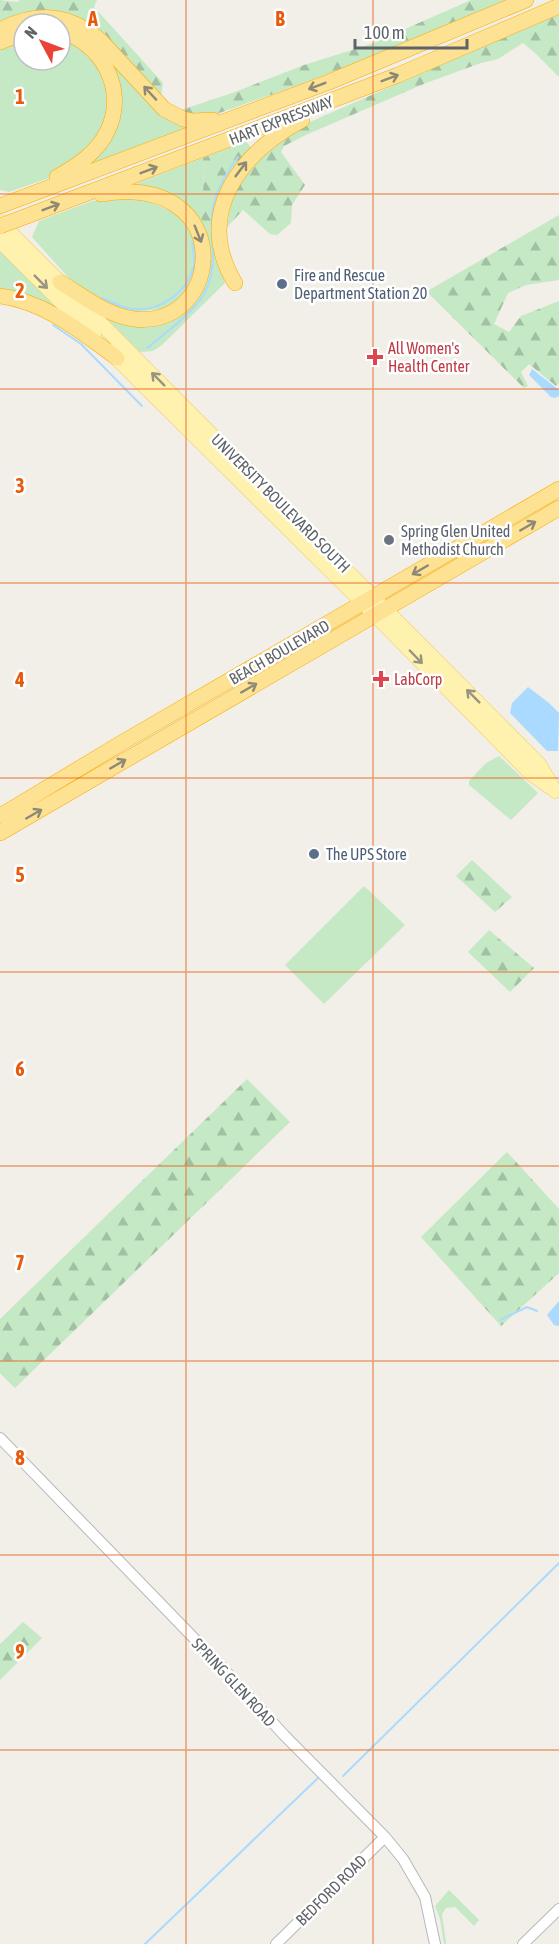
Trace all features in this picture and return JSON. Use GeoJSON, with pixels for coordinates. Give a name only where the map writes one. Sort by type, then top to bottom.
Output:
{"type":"FeatureCollection","features":[{"type":"Feature","properties":{"kind":"highway","name":"HART EXPRESSWAY"},"geometry":{"type":"LineString","coordinates":[[6,204],[410,50],[526,0]]}},
{"type":"Feature","properties":{"kind":"highway","name":"HART EXPRESSWAY"},"geometry":{"type":"LineString","coordinates":[[0,224],[27,216],[362,88],[559,6]]}},
{"type":"Feature","properties":{"kind":"highway"},"geometry":{"type":"LineString","coordinates":[[0,30],[16,22],[36,17],[61,19],[82,27],[101,41],[164,109],[183,119],[205,121],[260,108]]}},
{"type":"Feature","properties":{"kind":"highway"},"geometry":{"type":"LineString","coordinates":[[6,204],[83,161],[108,131],[113,116],[113,84],[106,66],[96,51],[72,36]]}},
{"type":"Feature","properties":{"kind":"highway"},"geometry":{"type":"LineString","coordinates":[[235,283],[225,262],[220,230],[223,205],[234,179],[253,155],[279,133],[362,88]]}},
{"type":"Feature","properties":{"kind":"highway"},"geometry":{"type":"LineString","coordinates":[[60,282],[105,310],[133,319],[146,319],[168,313],[186,300],[195,290],[204,263],[204,249],[195,226],[182,209],[170,200],[154,194],[125,191],[74,198]]}},
{"type":"Feature","properties":{"kind":"highway"},"geometry":{"type":"LineString","coordinates":[[0,296],[23,301],[55,314],[117,358]]}},
{"type":"Feature","properties":{"kind":"highway","name":"BEACH BOULEVARD"},"geometry":{"type":"LineString","coordinates":[[0,816],[559,489]]}},
{"type":"Feature","properties":{"kind":"highway","name":"BEACH BOULEVARD"},"geometry":{"type":"LineString","coordinates":[[0,833],[559,508]]}},
{"type":"Feature","properties":{"kind":"main road","name":"UNIVERSITY BOULEVARD SOUTH"},"geometry":{"type":"LineString","coordinates":[[0,224],[60,282],[369,600],[539,764],[557,792]]}},
{"type":"Feature","properties":{"kind":"main road","name":"UNIVERSITY BOULEVARD SOUTH"},"geometry":{"type":"LineString","coordinates":[[0,241],[117,358],[369,600]]}},
{"type":"Feature","properties":{"kind":"street","name":"SPRING GLEN ROAD"},"geometry":{"type":"LineString","coordinates":[[0,1438],[218,1663],[291,1743],[385,1837],[403,1859],[425,1897],[435,1944]]}},
{"type":"Feature","properties":{"kind":"street","name":"BEDFORD ROAD"},"geometry":{"type":"LineString","coordinates":[[276,1944],[385,1837]]}},
{"type":"Feature","properties":{"kind":"street"},"geometry":{"type":"LineString","coordinates":[[523,1944],[559,1909]]}},
{"type":"Feature","properties":{"kind":"green space"},"geometry":{"type":"Polygon","coordinates":[[[0,0],[17,2],[20,0],[97,0],[94,7],[163,83],[161,97],[86,23],[72,23],[72,12],[12,12],[12,24],[0,24],[0,0]]]}},
{"type":"Feature","properties":{"kind":"green space"},"geometry":{"type":"Polygon","coordinates":[[[471,0],[507,0],[399,46],[211,116],[198,118],[178,111],[304,65],[371,44],[471,0]]]}},
{"type":"Feature","properties":{"kind":"green space"},"geometry":{"type":"Polygon","coordinates":[[[559,13],[559,77],[523,43],[498,59],[426,83],[308,134],[284,146],[281,152],[305,185],[292,205],[291,223],[277,235],[270,234],[243,210],[227,227],[231,201],[252,165],[303,125],[559,13]]]}},
{"type":"Feature","properties":{"kind":"green space"},"geometry":{"type":"Polygon","coordinates":[[[12,42],[12,72],[72,72],[72,42],[93,54],[110,94],[104,131],[71,166],[49,178],[9,192],[0,190],[0,47],[12,42]]]}},
{"type":"Feature","properties":{"kind":"green space"},"geometry":{"type":"Polygon","coordinates":[[[104,57],[185,128],[88,165],[110,133],[104,57]]]}},
{"type":"Feature","properties":{"kind":"green space"},"geometry":{"type":"Polygon","coordinates":[[[246,141],[252,149],[214,229],[208,229],[202,220],[200,211],[203,158],[246,141]]]}},
{"type":"Feature","properties":{"kind":"green space"},"geometry":{"type":"Polygon","coordinates":[[[203,158],[201,215],[208,229],[214,229],[225,283],[162,345],[153,351],[140,352],[100,312],[130,322],[194,296],[201,226],[136,188],[135,184],[203,158]]]}},
{"type":"Feature","properties":{"kind":"green space"},"geometry":{"type":"Polygon","coordinates":[[[135,195],[186,218],[201,258],[189,290],[169,308],[124,313],[76,286],[32,237],[39,221],[92,201],[135,195]]]}},
{"type":"Feature","properties":{"kind":"green space"},"geometry":{"type":"Polygon","coordinates":[[[559,215],[559,280],[526,285],[508,293],[494,324],[509,332],[521,316],[559,301],[559,383],[556,386],[529,364],[521,372],[528,386],[524,388],[429,294],[429,290],[559,215]]]}},
{"type":"Feature","properties":{"kind":"green space"},"geometry":{"type":"Polygon","coordinates":[[[0,251],[63,314],[0,293],[0,251]]]}},
{"type":"Feature","properties":{"kind":"green space"},"geometry":{"type":"Polygon","coordinates":[[[499,756],[538,793],[511,820],[469,785],[469,781],[486,763],[499,756]]]}},
{"type":"Feature","properties":{"kind":"green space"},"geometry":{"type":"Polygon","coordinates":[[[472,860],[512,897],[495,912],[456,876],[472,860]]]}},
{"type":"Feature","properties":{"kind":"green space"},"geometry":{"type":"Polygon","coordinates":[[[364,886],[405,925],[324,1004],[285,965],[364,886]]]}},
{"type":"Feature","properties":{"kind":"green space"},"geometry":{"type":"Polygon","coordinates":[[[489,930],[534,968],[510,992],[468,952],[489,930]]]}},
{"type":"Feature","properties":{"kind":"green space"},"geometry":{"type":"Polygon","coordinates":[[[247,1079],[290,1122],[15,1388],[0,1373],[0,1319],[247,1079]]]}},
{"type":"Feature","properties":{"kind":"green space"},"geometry":{"type":"Polygon","coordinates":[[[507,1152],[559,1209],[559,1273],[501,1326],[421,1237],[507,1152]]]}},
{"type":"Feature","properties":{"kind":"green space"},"geometry":{"type":"Polygon","coordinates":[[[23,1622],[42,1638],[0,1680],[0,1644],[23,1622]]]}},
{"type":"Feature","properties":{"kind":"green space"},"geometry":{"type":"Polygon","coordinates":[[[449,1890],[479,1920],[474,1926],[455,1907],[446,1908],[442,1914],[446,1942],[444,1944],[440,1919],[435,1906],[449,1890]]]}},
{"type":"Feature","properties":{"kind":"water"},"geometry":{"type":"Polygon","coordinates":[[[532,369],[559,390],[559,396],[551,397],[529,375],[532,369]]]}},
{"type":"Feature","properties":{"kind":"water"},"geometry":{"type":"Polygon","coordinates":[[[528,687],[559,713],[558,751],[547,751],[510,713],[512,703],[528,687]]]}},
{"type":"Feature","properties":{"kind":"water"},"geometry":{"type":"Polygon","coordinates":[[[559,1301],[558,1326],[554,1325],[547,1315],[559,1301]]]}},
{"type":"Feature","properties":{"kind":"waterway"},"geometry":{"type":"LineString","coordinates":[[147,348],[186,316],[204,294],[211,275],[212,216],[215,200],[225,177],[238,157]]}},
{"type":"Feature","properties":{"kind":"waterway"},"geometry":{"type":"LineString","coordinates":[[102,298],[133,309],[163,304],[179,292],[191,275],[194,265],[192,242]]}},
{"type":"Feature","properties":{"kind":"waterway"},"geometry":{"type":"LineString","coordinates":[[53,325],[81,344],[142,406]]}},
{"type":"Feature","properties":{"kind":"waterway"},"geometry":{"type":"LineString","coordinates":[[500,1320],[527,1307],[537,1311]]}},
{"type":"Feature","properties":{"kind":"waterway"},"geometry":{"type":"LineString","coordinates":[[343,1776],[559,1563]]}},
{"type":"Feature","properties":{"kind":"waterway"},"geometry":{"type":"LineString","coordinates":[[145,1944],[318,1778]]}},
{"type":"Feature","properties":{"kind":"place","name":"Fire and Rescue Department Station 20"},"geometry":{"type":"Point","coordinates":[282,284]}},
{"type":"Feature","properties":{"kind":"place","name":"All Women's Health Center"},"geometry":{"type":"Point","coordinates":[375,357]}},
{"type":"Feature","properties":{"kind":"place","name":"Spring Glen United Methodist Church"},"geometry":{"type":"Point","coordinates":[389,540]}},
{"type":"Feature","properties":{"kind":"place","name":"LabCorp"},"geometry":{"type":"Point","coordinates":[381,679]}},
{"type":"Feature","properties":{"kind":"place","name":"The UPS Store"},"geometry":{"type":"Point","coordinates":[314,854]}}]}
